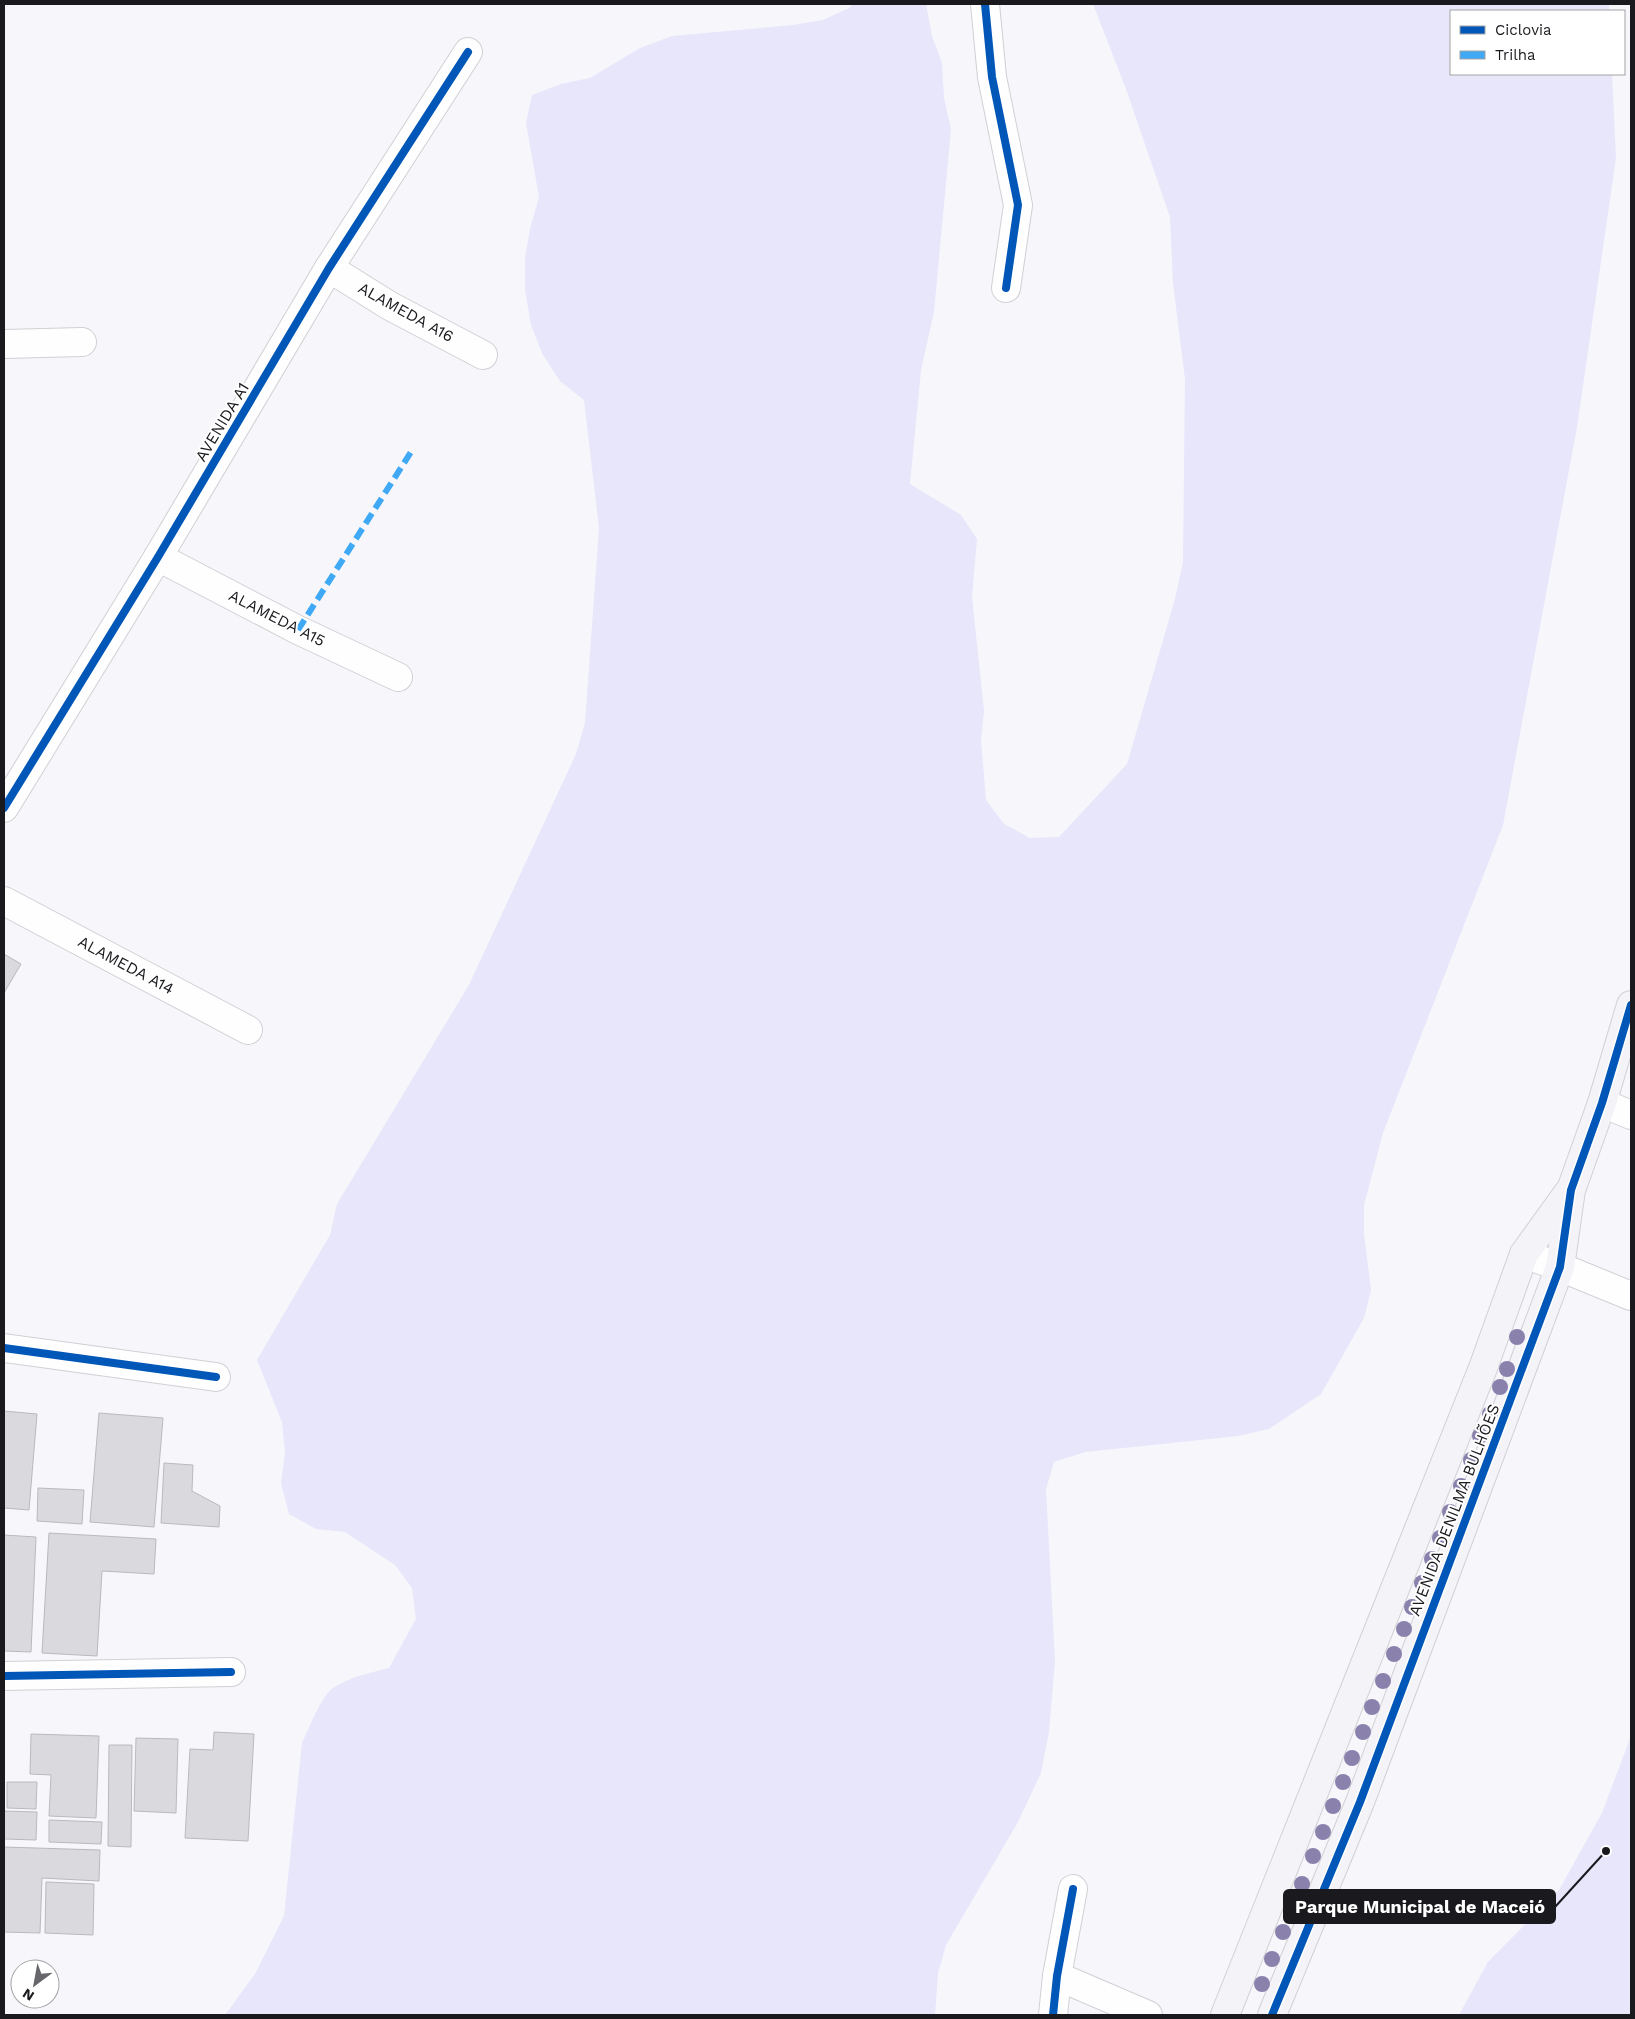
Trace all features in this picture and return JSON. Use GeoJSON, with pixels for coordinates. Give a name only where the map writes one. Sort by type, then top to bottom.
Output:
{"type":"FeatureCollection","features":[{"type":"Feature","properties":{"kind":"street"},"geometry":{"type":"LineString","coordinates":[[985,4],[992,77],[1018,205],[1006,288]]}},
{"type":"Feature","properties":{"kind":"street","name":"AVENIDA A1"},"geometry":{"type":"LineString","coordinates":[[4,808],[158,557],[329,268],[468,52]]}},
{"type":"Feature","properties":{"kind":"street","name":"ALAMEDA A16"},"geometry":{"type":"LineString","coordinates":[[329,268],[390,306],[483,355]]}},
{"type":"Feature","properties":{"kind":"street"},"geometry":{"type":"LineString","coordinates":[[4,344],[82,342]]}},
{"type":"Feature","properties":{"kind":"street","name":"ALAMEDA A15"},"geometry":{"type":"LineString","coordinates":[[158,557],[298,630],[398,677]]}},
{"type":"Feature","properties":{"kind":"street","name":"ALAMEDA A14"},"geometry":{"type":"LineString","coordinates":[[4,901],[248,1030]]}},
{"type":"Feature","properties":{"kind":"street","name":"AVENIDA DENILMA BULHÕES"},"geometry":{"type":"LineString","coordinates":[[1272,2015],[1360,1802],[1560,1267],[1571,1190],[1602,1102],[1631,1005]]}},
{"type":"Feature","properties":{"kind":"street"},"geometry":{"type":"LineString","coordinates":[[1602,1102],[1631,1115]]}},
{"type":"Feature","properties":{"kind":"street","name":"AVENIDA DENILMA BULHÕES"},"geometry":{"type":"LineString","coordinates":[[1225,2015],[1479,1377],[1524,1254],[1571,1190]]}},
{"type":"Feature","properties":{"kind":"street"},"geometry":{"type":"LineString","coordinates":[[1524,1254],[1631,1296]]}},
{"type":"Feature","properties":{"kind":"street"},"geometry":{"type":"LineString","coordinates":[[4,1348],[216,1377]]}},
{"type":"Feature","properties":{"kind":"street"},"geometry":{"type":"LineString","coordinates":[[4,1676],[231,1672]]}},
{"type":"Feature","properties":{"kind":"street"},"geometry":{"type":"LineString","coordinates":[[1053,2015],[1057,1976],[1073,1889]]}},
{"type":"Feature","properties":{"kind":"street"},"geometry":{"type":"LineString","coordinates":[[1057,1976],[1148,2015]]}},
{"type":"Feature","properties":{"kind":"shaded area"},"geometry":{"type":"Polygon","coordinates":[[[853,4],[926,4],[932,36],[942,63],[944,98],[951,129],[934,312],[921,370],[910,484],[961,515],[977,539],[972,597],[984,711],[981,740],[986,800],[1004,824],[1030,838],[1059,837],[1127,764],[1175,599],[1183,562],[1185,379],[1173,283],[1170,217],[1126,89],[1093,4],[1609,4],[1609,10],[1450,10],[1450,75],[1612,75],[1616,158],[1577,427],[1503,825],[1383,1133],[1364,1205],[1364,1234],[1371,1290],[1364,1318],[1321,1394],[1269,1429],[1238,1436],[1085,1452],[1054,1462],[1046,1489],[1055,1661],[1049,1732],[1041,1773],[1018,1822],[946,1945],[938,1973],[935,2015],[225,2015],[255,1974],[284,1916],[302,1743],[316,1713],[324,1698],[339,1684],[389,1668],[416,1619],[412,1588],[395,1565],[345,1532],[316,1529],[289,1514],[281,1483],[285,1453],[282,1422],[257,1360],[330,1235],[337,1204],[469,985],[576,754],[585,723],[599,528],[584,400],[560,381],[543,355],[531,325],[525,289],[525,258],[530,229],[539,197],[526,123],[532,95],[561,84],[590,78],[640,48],[672,36],[793,25],[823,20],[849,8],[853,4]]]}},
{"type":"Feature","properties":{"kind":"shaded area"},"geometry":{"type":"Polygon","coordinates":[[[1631,1736],[1631,2015],[1459,2015],[1488,1962],[1559,1890],[1602,1813],[1631,1736]]]}},
{"type":"Feature","properties":{"kind":"building"},"geometry":{"type":"Polygon","coordinates":[[[4,954],[21,964],[4,993],[4,954]]]}},
{"type":"Feature","properties":{"kind":"building"},"geometry":{"type":"Polygon","coordinates":[[[4,1411],[37,1414],[29,1510],[4,1508],[4,1411]]]}},
{"type":"Feature","properties":{"kind":"building"},"geometry":{"type":"Polygon","coordinates":[[[99,1413],[163,1418],[154,1527],[90,1522],[99,1413]]]}},
{"type":"Feature","properties":{"kind":"building"},"geometry":{"type":"Polygon","coordinates":[[[164,1463],[193,1465],[192,1491],[220,1506],[219,1527],[161,1523],[164,1463]]]}},
{"type":"Feature","properties":{"kind":"building"},"geometry":{"type":"Polygon","coordinates":[[[38,1488],[84,1490],[82,1524],[37,1521],[38,1488]]]}},
{"type":"Feature","properties":{"kind":"building"},"geometry":{"type":"Polygon","coordinates":[[[49,1533],[156,1539],[154,1574],[102,1571],[97,1656],[42,1653],[49,1533]]]}},
{"type":"Feature","properties":{"kind":"building"},"geometry":{"type":"Polygon","coordinates":[[[4,1535],[36,1537],[31,1652],[4,1651],[4,1535]]]}},
{"type":"Feature","properties":{"kind":"building"},"geometry":{"type":"Polygon","coordinates":[[[214,1732],[254,1734],[248,1841],[185,1838],[190,1749],[213,1750],[214,1732]]]}},
{"type":"Feature","properties":{"kind":"building"},"geometry":{"type":"Polygon","coordinates":[[[31,1734],[99,1736],[96,1818],[49,1816],[51,1775],[30,1774],[31,1734]]]}},
{"type":"Feature","properties":{"kind":"building"},"geometry":{"type":"Polygon","coordinates":[[[136,1738],[178,1739],[176,1813],[134,1811],[136,1738]]]}},
{"type":"Feature","properties":{"kind":"building"},"geometry":{"type":"Polygon","coordinates":[[[109,1745],[132,1745],[131,1847],[108,1846],[109,1745]]]}},
{"type":"Feature","properties":{"kind":"building"},"geometry":{"type":"Polygon","coordinates":[[[7,1782],[37,1782],[36,1809],[7,1808],[7,1782]]]}},
{"type":"Feature","properties":{"kind":"building"},"geometry":{"type":"Polygon","coordinates":[[[4,1811],[37,1812],[36,1840],[4,1839],[4,1811]]]}},
{"type":"Feature","properties":{"kind":"building"},"geometry":{"type":"Polygon","coordinates":[[[49,1820],[102,1822],[101,1844],[49,1842],[49,1820]]]}},
{"type":"Feature","properties":{"kind":"building"},"geometry":{"type":"Polygon","coordinates":[[[4,1847],[100,1850],[99,1881],[42,1878],[40,1933],[4,1932],[4,1847]]]}},
{"type":"Feature","properties":{"kind":"building"},"geometry":{"type":"Polygon","coordinates":[[[46,1882],[94,1884],[93,1935],[45,1933],[46,1882]]]}},
{"type":"Feature","properties":{"kind":"marked path"},"geometry":{"type":"LineString","coordinates":[[298,630],[411,452]]}},
{"type":"Feature","properties":{"kind":"cycle path"},"geometry":{"type":"LineString","coordinates":[[985,4],[992,77],[1018,205],[1006,288]]}},
{"type":"Feature","properties":{"kind":"cycle path"},"geometry":{"type":"LineString","coordinates":[[4,808],[158,557],[329,268],[468,52]]}},
{"type":"Feature","properties":{"kind":"cycle path"},"geometry":{"type":"LineString","coordinates":[[1272,2015],[1360,1802],[1560,1267],[1571,1190],[1602,1103],[1631,1005]]}},
{"type":"Feature","properties":{"kind":"cycle path"},"geometry":{"type":"LineString","coordinates":[[4,1348],[216,1377]]}},
{"type":"Feature","properties":{"kind":"cycle path"},"geometry":{"type":"LineString","coordinates":[[4,1676],[231,1672]]}},
{"type":"Feature","properties":{"kind":"cycle path"},"geometry":{"type":"LineString","coordinates":[[1053,2015],[1057,1976],[1073,1889]]}},
{"type":"Feature","properties":{"kind":"place","name":"Parque Municipal de Maceió"},"geometry":{"type":"Point","coordinates":[1606,1851]}}]}
